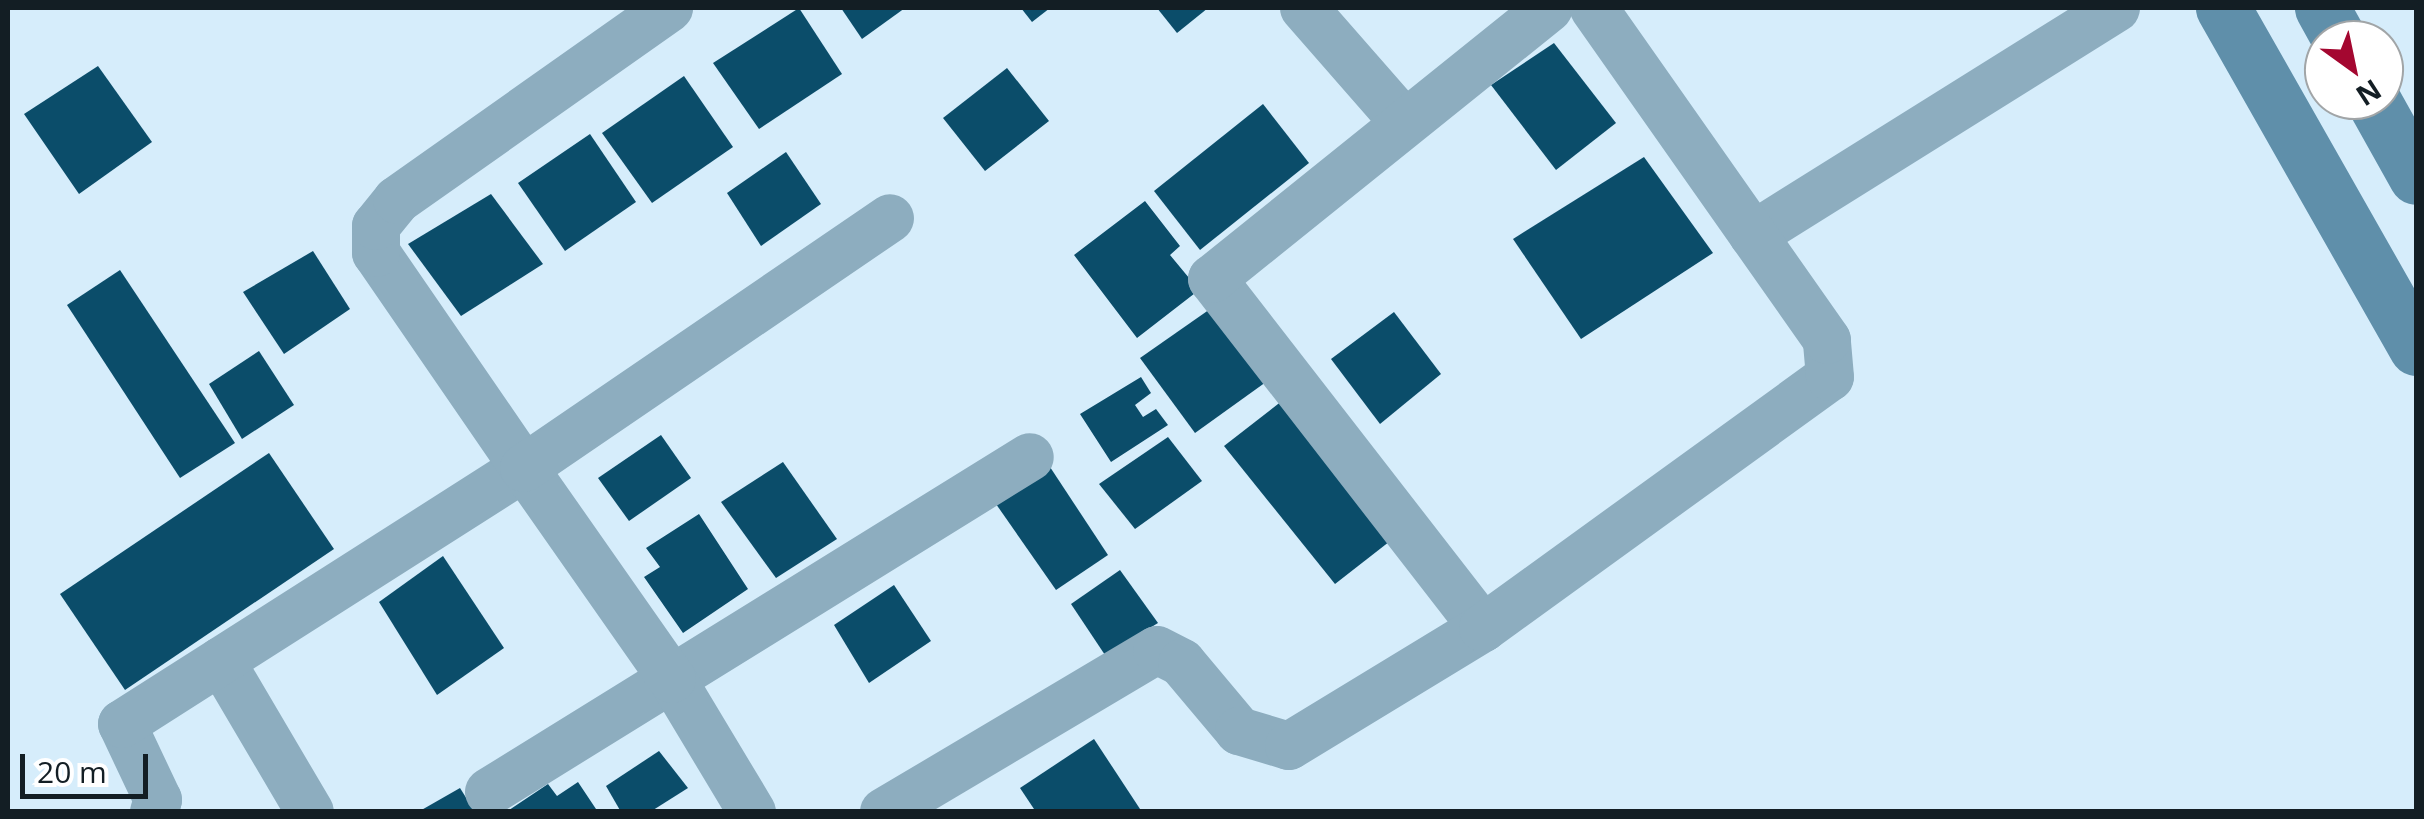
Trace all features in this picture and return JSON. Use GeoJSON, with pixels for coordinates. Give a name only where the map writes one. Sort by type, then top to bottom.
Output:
{"type":"FeatureCollection","features":[{"type":"Feature","properties":{"kind":"main road"},"geometry":{"type":"LineString","coordinates":[[2223,8],[2416,348]]}},
{"type":"Feature","properties":{"kind":"main road"},"geometry":{"type":"LineString","coordinates":[[2384,120],[2416,177]]}},
{"type":"Feature","properties":{"kind":"street"},"geometry":{"type":"LineString","coordinates":[[669,8],[397,200],[376,226],[376,253],[672,678],[752,812]]}},
{"type":"Feature","properties":{"kind":"street"},"geometry":{"type":"LineString","coordinates":[[1304,8],[1403,121]]}},
{"type":"Feature","properties":{"kind":"street"},"geometry":{"type":"LineString","coordinates":[[1483,628],[1212,279],[1403,121],[1549,8]]}},
{"type":"Feature","properties":{"kind":"street"},"geometry":{"type":"LineString","coordinates":[[884,812],[1157,650],[1182,663],[1239,731],[1290,746],[1483,628],[1830,376],[1828,340],[1594,8]]}},
{"type":"Feature","properties":{"kind":"street"},"geometry":{"type":"LineString","coordinates":[[1754,235],[2116,8]]}},
{"type":"Feature","properties":{"kind":"street"},"geometry":{"type":"LineString","coordinates":[[154,812],[158,800],[122,724],[524,468],[890,218]]}},
{"type":"Feature","properties":{"kind":"street"},"geometry":{"type":"LineString","coordinates":[[489,792],[1030,458]]}},
{"type":"Feature","properties":{"kind":"street"},"geometry":{"type":"LineString","coordinates":[[221,661],[310,812]]}},
{"type":"Feature","properties":{"kind":"building"},"geometry":{"type":"Polygon","coordinates":[[[799,8],[842,74],[759,129],[713,63],[799,8]]]}},
{"type":"Feature","properties":{"kind":"building"},"geometry":{"type":"Polygon","coordinates":[[[841,8],[905,8],[862,39],[841,8]]]}},
{"type":"Feature","properties":{"kind":"building"},"geometry":{"type":"Polygon","coordinates":[[[1021,8],[1050,8],[1032,22],[1021,8]]]}},
{"type":"Feature","properties":{"kind":"building"},"geometry":{"type":"Polygon","coordinates":[[[1157,8],[1208,8],[1177,33],[1157,8]]]}},
{"type":"Feature","properties":{"kind":"building"},"geometry":{"type":"Polygon","coordinates":[[[1554,43],[1616,123],[1556,170],[1491,85],[1554,43]]]}},
{"type":"Feature","properties":{"kind":"building"},"geometry":{"type":"Polygon","coordinates":[[[98,66],[152,142],[79,194],[24,114],[98,66]]]}},
{"type":"Feature","properties":{"kind":"building"},"geometry":{"type":"Polygon","coordinates":[[[1007,68],[1049,121],[985,171],[943,118],[1007,68]]]}},
{"type":"Feature","properties":{"kind":"building"},"geometry":{"type":"Polygon","coordinates":[[[684,76],[733,147],[652,203],[602,133],[684,76]]]}},
{"type":"Feature","properties":{"kind":"building"},"geometry":{"type":"Polygon","coordinates":[[[1263,104],[1309,163],[1200,250],[1154,191],[1263,104]]]}},
{"type":"Feature","properties":{"kind":"building"},"geometry":{"type":"Polygon","coordinates":[[[590,134],[636,202],[565,251],[518,183],[590,134]]]}},
{"type":"Feature","properties":{"kind":"building"},"geometry":{"type":"Polygon","coordinates":[[[786,152],[821,204],[761,246],[727,193],[786,152]]]}},
{"type":"Feature","properties":{"kind":"building"},"geometry":{"type":"Polygon","coordinates":[[[1644,157],[1713,253],[1581,339],[1513,239],[1644,157]]]}},
{"type":"Feature","properties":{"kind":"building"},"geometry":{"type":"Polygon","coordinates":[[[491,194],[543,264],[461,316],[408,244],[491,194]]]}},
{"type":"Feature","properties":{"kind":"building"},"geometry":{"type":"Polygon","coordinates":[[[1145,201],[1180,246],[1170,255],[1199,290],[1137,338],[1074,255],[1145,201]]]}},
{"type":"Feature","properties":{"kind":"building"},"geometry":{"type":"Polygon","coordinates":[[[313,251],[350,309],[284,354],[243,292],[313,251]]]}},
{"type":"Feature","properties":{"kind":"building"},"geometry":{"type":"Polygon","coordinates":[[[120,270],[235,443],[180,478],[67,305],[120,270]]]}},
{"type":"Feature","properties":{"kind":"building"},"geometry":{"type":"Polygon","coordinates":[[[1213,307],[1266,382],[1195,433],[1140,358],[1213,307]]]}},
{"type":"Feature","properties":{"kind":"building"},"geometry":{"type":"Polygon","coordinates":[[[1394,312],[1441,374],[1380,424],[1331,359],[1394,312]]]}},
{"type":"Feature","properties":{"kind":"building"},"geometry":{"type":"Polygon","coordinates":[[[259,351],[294,405],[242,439],[209,384],[259,351]]]}},
{"type":"Feature","properties":{"kind":"building"},"geometry":{"type":"Polygon","coordinates":[[[1141,377],[1151,393],[1135,405],[1143,417],[1156,409],[1168,425],[1111,462],[1080,414],[1141,377]]]}},
{"type":"Feature","properties":{"kind":"building"},"geometry":{"type":"Polygon","coordinates":[[[1287,397],[1394,538],[1335,584],[1224,446],[1287,397]]]}},
{"type":"Feature","properties":{"kind":"building"},"geometry":{"type":"Polygon","coordinates":[[[661,435],[691,478],[629,521],[598,478],[661,435]]]}},
{"type":"Feature","properties":{"kind":"building"},"geometry":{"type":"Polygon","coordinates":[[[1168,437],[1202,481],[1135,529],[1099,484],[1168,437]]]}},
{"type":"Feature","properties":{"kind":"building"},"geometry":{"type":"Polygon","coordinates":[[[269,453],[334,549],[125,690],[60,594],[269,453]]]}},
{"type":"Feature","properties":{"kind":"building"},"geometry":{"type":"Polygon","coordinates":[[[783,462],[837,539],[776,578],[721,502],[783,462]]]}},
{"type":"Feature","properties":{"kind":"building"},"geometry":{"type":"Polygon","coordinates":[[[1050,467],[1108,555],[1056,590],[996,504],[1050,467]]]}},
{"type":"Feature","properties":{"kind":"building"},"geometry":{"type":"Polygon","coordinates":[[[699,514],[748,589],[683,633],[644,577],[660,567],[646,548],[699,514]]]}},
{"type":"Feature","properties":{"kind":"building"},"geometry":{"type":"Polygon","coordinates":[[[443,556],[504,648],[437,695],[379,602],[443,556]]]}},
{"type":"Feature","properties":{"kind":"building"},"geometry":{"type":"Polygon","coordinates":[[[1120,570],[1158,623],[1105,655],[1071,604],[1120,570]]]}},
{"type":"Feature","properties":{"kind":"building"},"geometry":{"type":"Polygon","coordinates":[[[894,585],[931,641],[869,683],[834,625],[894,585]]]}},
{"type":"Feature","properties":{"kind":"building"},"geometry":{"type":"Polygon","coordinates":[[[1094,739],[1142,812],[1036,812],[1020,788],[1094,739]]]}},
{"type":"Feature","properties":{"kind":"building"},"geometry":{"type":"Polygon","coordinates":[[[659,751],[688,788],[650,812],[621,812],[606,786],[659,751]]]}},
{"type":"Feature","properties":{"kind":"building"},"geometry":{"type":"Polygon","coordinates":[[[578,782],[598,812],[506,812],[548,784],[557,796],[578,782]]]}},
{"type":"Feature","properties":{"kind":"building"},"geometry":{"type":"Polygon","coordinates":[[[460,788],[475,812],[418,812],[460,788]]]}}]}
